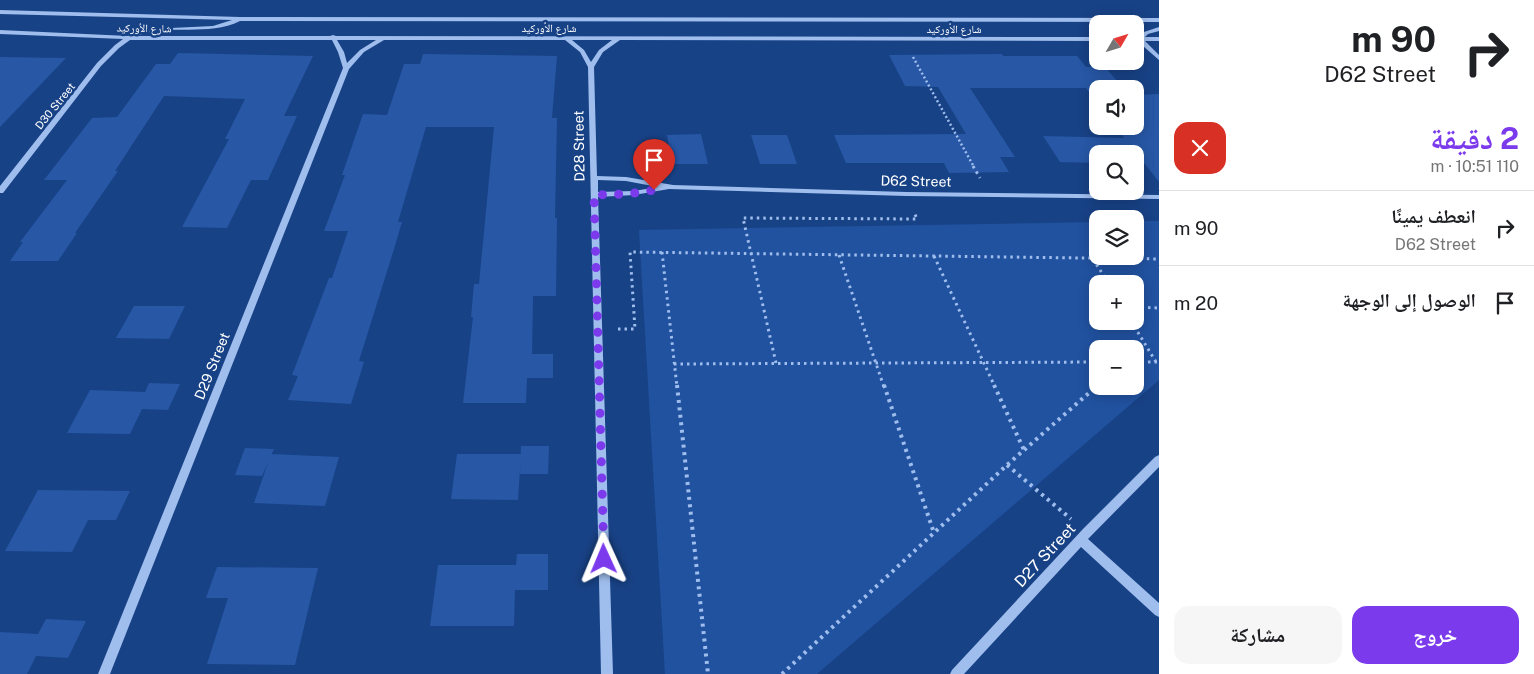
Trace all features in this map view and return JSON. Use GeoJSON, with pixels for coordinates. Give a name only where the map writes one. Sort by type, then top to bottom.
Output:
{"type":"FeatureCollection","features":[{"type":"Feature","properties":{"kind":"street","name":"شارع الأوركيد"},"geometry":{"type":"LineString","coordinates":[[0,12],[240,19],[1159,20]]}},
{"type":"Feature","properties":{"kind":"street"},"geometry":{"type":"LineString","coordinates":[[129,38],[161,28],[216,28],[240,19]]}},
{"type":"Feature","properties":{"kind":"street"},"geometry":{"type":"LineString","coordinates":[[1144,34],[1159,30]]}},
{"type":"Feature","properties":{"kind":"street","name":"شارع الأوركيد"},"geometry":{"type":"LineString","coordinates":[[0,32],[129,38],[1089,39]]}},
{"type":"Feature","properties":{"kind":"street","name":"D30 Street"},"geometry":{"type":"LineString","coordinates":[[0,191],[107,57],[129,38]]}},
{"type":"Feature","properties":{"kind":"street"},"geometry":{"type":"LineString","coordinates":[[333,38],[341,52],[346,68]]}},
{"type":"Feature","properties":{"kind":"street","name":"D29 Street"},"geometry":{"type":"LineString","coordinates":[[104,674],[346,68],[362,51],[384,38]]}},
{"type":"Feature","properties":{"kind":"street"},"geometry":{"type":"LineString","coordinates":[[566,38],[582,51],[591,67],[601,51],[619,38]]}},
{"type":"Feature","properties":{"kind":"street"},"geometry":{"type":"LineString","coordinates":[[1144,39],[1159,39]]}},
{"type":"Feature","properties":{"kind":"street"},"geometry":{"type":"LineString","coordinates":[[1144,45],[1159,58]]}},
{"type":"Feature","properties":{"kind":"street","name":"D28 Street"},"geometry":{"type":"LineString","coordinates":[[591,67],[607,674]]}},
{"type":"Feature","properties":{"kind":"street","name":"D62 Street"},"geometry":{"type":"LineString","coordinates":[[594,178],[626,179],[673,187],[906,194],[1159,197]]}},
{"type":"Feature","properties":{"kind":"street","name":"D62 Street"},"geometry":{"type":"LineString","coordinates":[[594,195],[634,193],[673,187]]}},
{"type":"Feature","properties":{"kind":"street","name":"D27 Street"},"geometry":{"type":"LineString","coordinates":[[956,674],[1084,536],[1159,460]]}},
{"type":"Feature","properties":{"kind":"street"},"geometry":{"type":"LineString","coordinates":[[1084,536],[1159,611]]}},
{"type":"Feature","properties":{"kind":"path"},"geometry":{"type":"LineString","coordinates":[[908,49],[980,178],[971,178]]}},
{"type":"Feature","properties":{"kind":"path"},"geometry":{"type":"LineString","coordinates":[[776,363],[750,253],[744,218],[917,219],[906,194]]}},
{"type":"Feature","properties":{"kind":"path"},"geometry":{"type":"LineString","coordinates":[[598,328],[635,329],[630,252],[1089,258]]}},
{"type":"Feature","properties":{"kind":"path"},"geometry":{"type":"LineString","coordinates":[[662,252],[708,674]]}},
{"type":"Feature","properties":{"kind":"path"},"geometry":{"type":"LineString","coordinates":[[839,255],[934,533]]}},
{"type":"Feature","properties":{"kind":"path"},"geometry":{"type":"LineString","coordinates":[[934,256],[1024,450]]}},
{"type":"Feature","properties":{"kind":"path"},"geometry":{"type":"LineString","coordinates":[[1144,259],[1159,259]]}},
{"type":"Feature","properties":{"kind":"path"},"geometry":{"type":"LineString","coordinates":[[1144,307],[1159,308]]}},
{"type":"Feature","properties":{"kind":"path"},"geometry":{"type":"LineString","coordinates":[[1137,330],[1157,362]]}},
{"type":"Feature","properties":{"kind":"path"},"geometry":{"type":"LineString","coordinates":[[674,364],[1089,362]]}},
{"type":"Feature","properties":{"kind":"path"},"geometry":{"type":"LineString","coordinates":[[1144,362],[1157,362]]}},
{"type":"Feature","properties":{"kind":"path"},"geometry":{"type":"LineString","coordinates":[[782,674],[1007,465],[1089,393]]}},
{"type":"Feature","properties":{"kind":"path"},"geometry":{"type":"LineString","coordinates":[[1007,465],[1084,536]]}},
{"type":"Feature","properties":{"kind":"shaded area"},"geometry":{"type":"Polygon","coordinates":[[[1144,221],[1159,221],[1159,380],[1144,393],[1144,340],[1089,340],[1089,395],[1142,395],[817,674],[665,674],[639,230],[1089,222],[1089,265],[1144,265],[1144,221]]]}},
{"type":"Feature","properties":{"kind":"building"},"geometry":{"type":"Polygon","coordinates":[[[178,53],[313,56],[284,116],[297,116],[268,180],[251,180],[227,228],[182,227],[229,139],[225,139],[245,99],[164,96],[115,171],[118,171],[58,261],[10,261],[23,242],[20,242],[67,180],[44,180],[92,118],[117,117],[156,64],[170,64],[178,53]]]}},
{"type":"Feature","properties":{"kind":"building"},"geometry":{"type":"Polygon","coordinates":[[[423,54],[557,56],[552,118],[557,118],[556,296],[533,296],[532,354],[553,354],[553,378],[527,378],[526,403],[463,403],[473,317],[471,317],[474,284],[479,284],[494,127],[426,127],[398,222],[402,222],[359,361],[364,362],[351,404],[288,400],[298,376],[292,375],[329,278],[332,278],[348,231],[324,231],[345,175],[342,175],[363,114],[387,115],[404,64],[420,64],[423,54]]]}},
{"type":"Feature","properties":{"kind":"building"},"geometry":{"type":"Polygon","coordinates":[[[1002,54],[1003,56],[1077,56],[1086,67],[1089,67],[1089,70],[1108,70],[1116,80],[1089,80],[1089,92],[1086,88],[970,88],[1015,157],[1000,157],[1009,172],[949,173],[944,163],[846,163],[834,135],[966,134],[938,87],[905,86],[889,55],[1002,54]]]}},
{"type":"Feature","properties":{"kind":"building"},"geometry":{"type":"Polygon","coordinates":[[[0,57],[66,58],[0,127],[0,57]]]}},
{"type":"Feature","properties":{"kind":"building"},"geometry":{"type":"Polygon","coordinates":[[[1159,94],[1159,182],[1144,164],[1144,145],[1089,145],[1089,163],[1060,162],[1043,136],[1124,138],[1122,135],[1144,135],[1144,95],[1159,94]]]}},
{"type":"Feature","properties":{"kind":"building"},"geometry":{"type":"Polygon","coordinates":[[[701,134],[708,164],[672,164],[667,135],[701,134]]]}},
{"type":"Feature","properties":{"kind":"building"},"geometry":{"type":"Polygon","coordinates":[[[751,135],[787,135],[797,164],[760,164],[751,135]]]}},
{"type":"Feature","properties":{"kind":"building"},"geometry":{"type":"Polygon","coordinates":[[[134,306],[185,306],[169,339],[116,338],[134,306]]]}},
{"type":"Feature","properties":{"kind":"building"},"geometry":{"type":"Polygon","coordinates":[[[149,383],[180,384],[168,410],[142,409],[130,434],[67,433],[90,390],[145,392],[149,383]]]}},
{"type":"Feature","properties":{"kind":"building"},"geometry":{"type":"Polygon","coordinates":[[[521,446],[549,446],[548,474],[520,474],[521,446]]]}},
{"type":"Feature","properties":{"kind":"building"},"geometry":{"type":"Polygon","coordinates":[[[245,448],[274,449],[262,476],[235,475],[245,448]]]}},
{"type":"Feature","properties":{"kind":"building"},"geometry":{"type":"Polygon","coordinates":[[[271,454],[339,457],[325,506],[254,503],[271,454]]]}},
{"type":"Feature","properties":{"kind":"building"},"geometry":{"type":"Polygon","coordinates":[[[457,454],[521,454],[518,500],[451,499],[457,454]]]}},
{"type":"Feature","properties":{"kind":"building"},"geometry":{"type":"Polygon","coordinates":[[[38,490],[130,491],[116,520],[88,520],[72,552],[5,551],[38,490]]]}},
{"type":"Feature","properties":{"kind":"building"},"geometry":{"type":"Polygon","coordinates":[[[517,554],[548,554],[548,590],[515,590],[514,626],[430,626],[438,565],[516,565],[517,554]]]}},
{"type":"Feature","properties":{"kind":"building"},"geometry":{"type":"Polygon","coordinates":[[[217,567],[318,568],[295,665],[207,664],[228,598],[206,598],[217,567]]]}},
{"type":"Feature","properties":{"kind":"building"},"geometry":{"type":"Polygon","coordinates":[[[46,619],[86,621],[68,658],[36,656],[27,674],[0,674],[0,632],[38,634],[46,619]]]}},
{"type":"Feature","properties":{"kind":"route"},"geometry":{"type":"LineString","coordinates":[[604,559],[594,195],[628,194],[654,190]]}}]}
